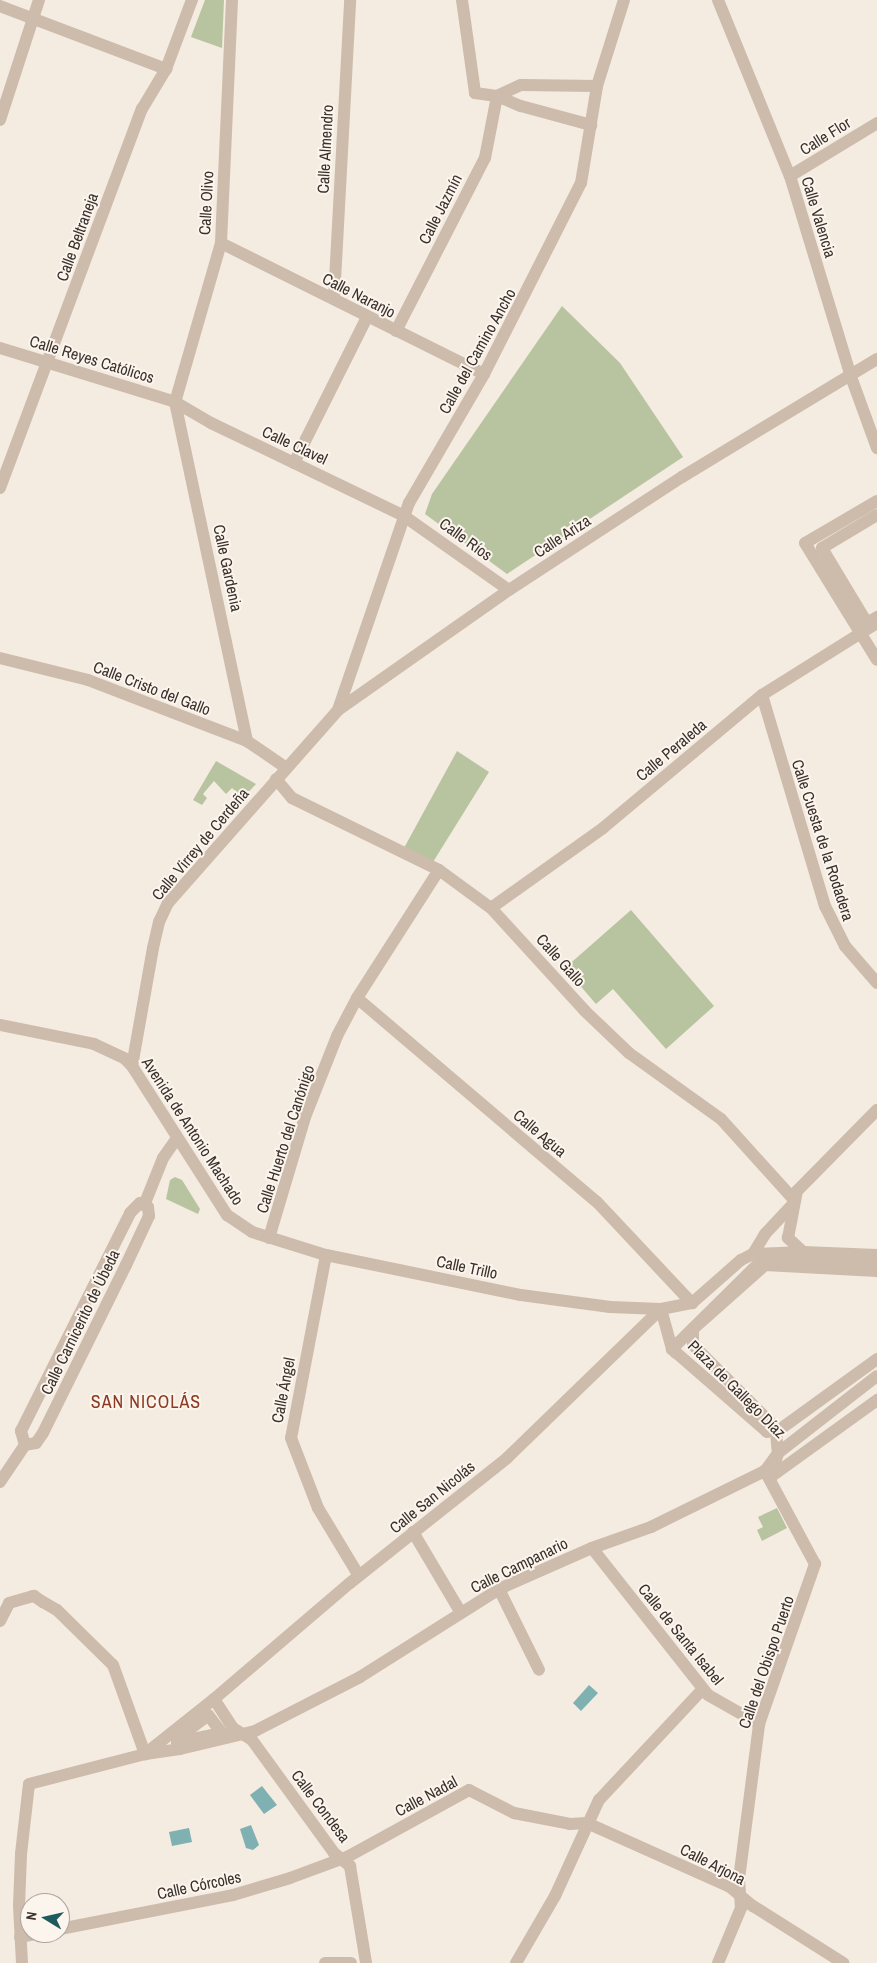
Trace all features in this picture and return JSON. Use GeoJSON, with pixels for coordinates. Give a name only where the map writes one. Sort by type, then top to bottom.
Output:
{"type":"FeatureCollection","features":[{"type":"Feature","properties":{"kind":"street"},"geometry":{"type":"LineString","coordinates":[[0,120],[39,0]]}},
{"type":"Feature","properties":{"kind":"street","name":"Calle Beltraneja"},"geometry":{"type":"LineString","coordinates":[[0,488],[142,109],[166,69],[192,0]]}},
{"type":"Feature","properties":{"kind":"street","name":"Calle Olivo"},"geometry":{"type":"LineString","coordinates":[[175,402],[221,243],[232,0]]}},
{"type":"Feature","properties":{"kind":"street","name":"Calle Almendro"},"geometry":{"type":"LineString","coordinates":[[334,299],[350,0]]}},
{"type":"Feature","properties":{"kind":"street"},"geometry":{"type":"LineString","coordinates":[[462,0],[475,93],[497,96],[522,106],[591,125]]}},
{"type":"Feature","properties":{"kind":"street","name":"Calle del Camino Ancho"},"geometry":{"type":"LineString","coordinates":[[338,710],[404,516],[484,374],[581,183],[597,86],[624,0]]}},
{"type":"Feature","properties":{"kind":"street","name":"Calle Valencia"},"geometry":{"type":"LineString","coordinates":[[718,0],[790,176],[850,374],[877,448]]}},
{"type":"Feature","properties":{"kind":"street"},"geometry":{"type":"LineString","coordinates":[[0,6],[166,69]]}},
{"type":"Feature","properties":{"kind":"street"},"geometry":{"type":"LineString","coordinates":[[497,96],[521,85],[597,86]]}},
{"type":"Feature","properties":{"kind":"street","name":"Calle Jazmín"},"geometry":{"type":"LineString","coordinates":[[396,331],[485,158],[497,96]]}},
{"type":"Feature","properties":{"kind":"street","name":"Calle Flor"},"geometry":{"type":"LineString","coordinates":[[790,176],[877,123]]}},
{"type":"Feature","properties":{"kind":"street","name":"Calle Naranjo"},"geometry":{"type":"LineString","coordinates":[[221,243],[484,374]]}},
{"type":"Feature","properties":{"kind":"street"},"geometry":{"type":"LineString","coordinates":[[294,463],[367,317]]}},
{"type":"Feature","properties":{"kind":"street","name":"Calle Reyes Católicos"},"geometry":{"type":"LineString","coordinates":[[0,348],[175,402]]}},
{"type":"Feature","properties":{"kind":"street","name":"Calle Ariza"},"geometry":{"type":"LineString","coordinates":[[285,767],[338,710],[509,590],[682,476],[877,359]]}},
{"type":"Feature","properties":{"kind":"street","name":"Calle Clavel"},"geometry":{"type":"LineString","coordinates":[[175,402],[211,423],[404,516]]}},
{"type":"Feature","properties":{"kind":"street","name":"Calle Gardenia"},"geometry":{"type":"LineString","coordinates":[[175,402],[247,741]]}},
{"type":"Feature","properties":{"kind":"street"},"geometry":{"type":"LineString","coordinates":[[877,500],[805,543],[859,634],[877,660]]}},
{"type":"Feature","properties":{"kind":"street"},"geometry":{"type":"LineString","coordinates":[[877,515],[822,548],[867,623],[877,617]]}},
{"type":"Feature","properties":{"kind":"street","name":"Calle Ríos"},"geometry":{"type":"LineString","coordinates":[[404,516],[509,590]]}},
{"type":"Feature","properties":{"kind":"street","name":"Calle Peraleda"},"geometry":{"type":"LineString","coordinates":[[491,908],[603,828],[762,695],[877,624]]}},
{"type":"Feature","properties":{"kind":"street","name":"Calle Cristo del Gallo"},"geometry":{"type":"LineString","coordinates":[[0,658],[88,680],[247,741],[285,767]]}},
{"type":"Feature","properties":{"kind":"street","name":"Calle Cuesta de la Rodadera"},"geometry":{"type":"LineString","coordinates":[[762,695],[825,906],[845,946],[877,983]]}},
{"type":"Feature","properties":{"kind":"street","name":"Calle Virrey de Cerdeña"},"geometry":{"type":"LineString","coordinates":[[132,1066],[158,922],[168,903],[285,767]]}},
{"type":"Feature","properties":{"kind":"street","name":"Calle Gallo"},"geometry":{"type":"LineString","coordinates":[[276,778],[292,798],[439,870],[491,908],[585,1011],[629,1053],[721,1119],[795,1201]]}},
{"type":"Feature","properties":{"kind":"street","name":"Calle Huerto del Canónigo"},"geometry":{"type":"LineString","coordinates":[[270,1238],[305,1117],[337,1036],[357,998],[439,870]]}},
{"type":"Feature","properties":{"kind":"street","name":"Calle Agua"},"geometry":{"type":"LineString","coordinates":[[357,998],[597,1202],[692,1303]]}},
{"type":"Feature","properties":{"kind":"street","name":"Avenida de Antonio Machado"},"geometry":{"type":"LineString","coordinates":[[0,1025],[94,1044],[132,1066],[227,1215],[239,1225],[270,1238]]}},
{"type":"Feature","properties":{"kind":"street"},"geometry":{"type":"LineString","coordinates":[[803,1252],[788,1238],[797,1191],[877,1110]]}},
{"type":"Feature","properties":{"kind":"street","name":"Calle Carnicerito de Úbeda"},"geometry":{"type":"LineString","coordinates":[[25,1444],[36,1443],[43,1433],[146,1221],[149,1212],[145,1203],[163,1158],[177,1138]]}},
{"type":"Feature","properties":{"kind":"street"},"geometry":{"type":"LineString","coordinates":[[753,1254],[765,1234],[795,1201]]}},
{"type":"Feature","properties":{"kind":"street","name":"Calle Carnicerito de Úbeda"},"geometry":{"type":"LineString","coordinates":[[25,1444],[21,1431],[130,1213],[140,1203],[145,1203]]}},
{"type":"Feature","properties":{"kind":"street","name":"Calle Trillo"},"geometry":{"type":"LineString","coordinates":[[270,1238],[326,1255],[521,1295],[610,1307],[661,1309]]}},
{"type":"Feature","properties":{"kind":"street"},"geometry":{"type":"LineString","coordinates":[[661,1309],[692,1303],[740,1260],[753,1254],[803,1252],[877,1255]]}},
{"type":"Feature","properties":{"kind":"street","name":"Calle Ángel"},"geometry":{"type":"LineString","coordinates":[[326,1255],[291,1438],[318,1508],[359,1576]]}},
{"type":"Feature","properties":{"kind":"street","name":"Plaza de Gallego Díaz"},"geometry":{"type":"LineString","coordinates":[[672,1349],[762,1260],[877,1264]]}},
{"type":"Feature","properties":{"kind":"street","name":"Plaza de Gallego Díaz"},"geometry":{"type":"LineString","coordinates":[[672,1349],[767,1432],[773,1425],[693,1345],[693,1329],[765,1266],[877,1271]]}},
{"type":"Feature","properties":{"kind":"street","name":"Plaza de Gallego Díaz"},"geometry":{"type":"LineString","coordinates":[[661,1309],[672,1349],[778,1453]]}},
{"type":"Feature","properties":{"kind":"street","name":"Calle San Nicolás"},"geometry":{"type":"LineString","coordinates":[[145,1754],[214,1699],[359,1576],[507,1458],[661,1309]]}},
{"type":"Feature","properties":{"kind":"street","name":"Plaza de Gallego Díaz"},"geometry":{"type":"LineString","coordinates":[[877,1358],[776,1432],[778,1453],[772,1476],[877,1400]]}},
{"type":"Feature","properties":{"kind":"street","name":"Plaza de Gallego Díaz"},"geometry":{"type":"LineString","coordinates":[[765,1470],[778,1453],[877,1376]]}},
{"type":"Feature","properties":{"kind":"street","name":"Calle Carnicerito de Úbeda"},"geometry":{"type":"LineString","coordinates":[[0,1482],[25,1444]]}},
{"type":"Feature","properties":{"kind":"street","name":"Calle Campanario"},"geometry":{"type":"LineString","coordinates":[[21,1893],[21,1854],[26,1794],[32,1782],[145,1754],[243,1734],[360,1678],[499,1590],[592,1548],[651,1526],[765,1470]]}},
{"type":"Feature","properties":{"kind":"street","name":"Calle del Obispo Puerto"},"geometry":{"type":"LineString","coordinates":[[718,1963],[741,1908],[739,1879],[759,1724],[815,1564],[765,1470]]}},
{"type":"Feature","properties":{"kind":"street"},"geometry":{"type":"LineString","coordinates":[[413,1532],[461,1613]]}},
{"type":"Feature","properties":{"kind":"street","name":"Calle de Santa Isabel"},"geometry":{"type":"LineString","coordinates":[[592,1548],[703,1689],[750,1722],[759,1724]]}},
{"type":"Feature","properties":{"kind":"street"},"geometry":{"type":"LineString","coordinates":[[499,1590],[539,1670]]}},
{"type":"Feature","properties":{"kind":"street"},"geometry":{"type":"LineString","coordinates":[[0,1621],[4,1600],[34,1596],[57,1610],[113,1665],[145,1754]]}},
{"type":"Feature","properties":{"kind":"street"},"geometry":{"type":"LineString","coordinates":[[516,1963],[555,1896],[599,1800],[703,1689]]}},
{"type":"Feature","properties":{"kind":"street","name":"Calle Condesa"},"geometry":{"type":"LineString","coordinates":[[214,1699],[233,1728],[252,1740],[341,1859],[350,1866],[366,1963]]}},
{"type":"Feature","properties":{"kind":"street","name":"Calle Nadal"},"geometry":{"type":"LineString","coordinates":[[341,1859],[469,1790],[514,1813],[570,1824],[587,1823]]}},
{"type":"Feature","properties":{"kind":"street","name":"Calle Arjona"},"geometry":{"type":"LineString","coordinates":[[587,1823],[741,1895],[843,1963]]}},
{"type":"Feature","properties":{"kind":"street","name":"Calle Córcoles"},"geometry":{"type":"LineString","coordinates":[[70,1927],[254,1890],[341,1859]]}},
{"type":"Feature","properties":{"kind":"street"},"geometry":{"type":"LineString","coordinates":[[20,1943],[22,1963]]}},
{"type":"Feature","properties":{"kind":"street"},"geometry":{"type":"LineString","coordinates":[[325,1963],[351,1963]]}},
{"type":"Feature","properties":{"kind":"green space"},"geometry":{"type":"Polygon","coordinates":[[[205,0],[224,0],[222,48],[191,37],[205,0]]]}},
{"type":"Feature","properties":{"kind":"green space"},"geometry":{"type":"Polygon","coordinates":[[[562,306],[620,363],[683,457],[507,574],[425,514],[432,494],[562,306]]]}},
{"type":"Feature","properties":{"kind":"green space"},"geometry":{"type":"Polygon","coordinates":[[[457,751],[489,772],[433,862],[404,848],[457,751]]]}},
{"type":"Feature","properties":{"kind":"green space"},"geometry":{"type":"Polygon","coordinates":[[[216,761],[256,784],[243,798],[232,788],[226,794],[214,781],[203,794],[207,798],[202,805],[193,800],[216,761]]]}},
{"type":"Feature","properties":{"kind":"green space"},"geometry":{"type":"Polygon","coordinates":[[[631,910],[714,1006],[666,1049],[613,989],[596,1004],[565,968],[631,910]]]}},
{"type":"Feature","properties":{"kind":"green space"},"geometry":{"type":"Polygon","coordinates":[[[175,1177],[182,1180],[200,1209],[198,1214],[166,1199],[170,1180],[175,1177]]]}},
{"type":"Feature","properties":{"kind":"green space"},"geometry":{"type":"Polygon","coordinates":[[[777,1508],[787,1528],[762,1541],[757,1530],[763,1527],[758,1517],[777,1508]]]}},
{"type":"Feature","properties":{"kind":"water"},"geometry":{"type":"Polygon","coordinates":[[[589,1685],[598,1693],[581,1711],[573,1703],[589,1685]]]}},
{"type":"Feature","properties":{"kind":"water"},"geometry":{"type":"Polygon","coordinates":[[[262,1786],[277,1805],[264,1814],[250,1795],[262,1786]]]}},
{"type":"Feature","properties":{"kind":"water"},"geometry":{"type":"Polygon","coordinates":[[[251,1825],[259,1845],[253,1850],[246,1848],[240,1829],[251,1825]]]}},
{"type":"Feature","properties":{"kind":"water"},"geometry":{"type":"Polygon","coordinates":[[[189,1828],[192,1842],[172,1846],[169,1832],[189,1828]]]}},
{"type":"Feature","properties":{"kind":"district","name":"SAN NICOLÁS"},"geometry":{"type":"Point","coordinates":[146,1402]}}]}
